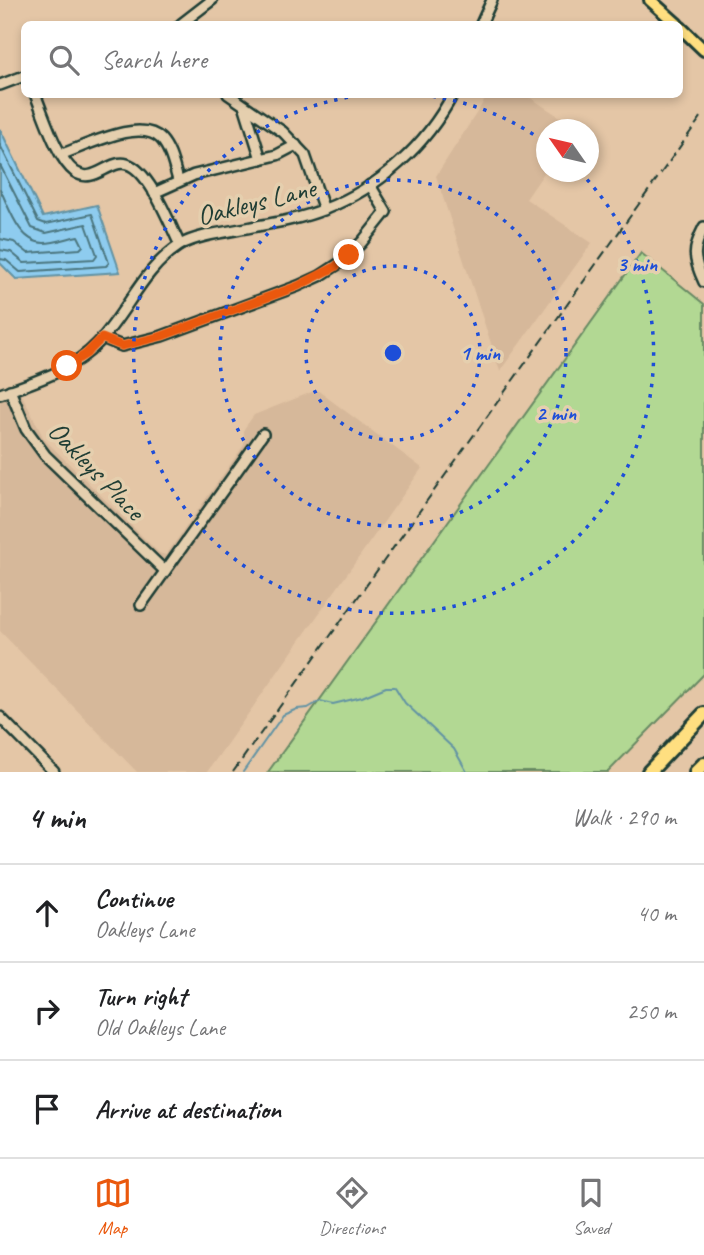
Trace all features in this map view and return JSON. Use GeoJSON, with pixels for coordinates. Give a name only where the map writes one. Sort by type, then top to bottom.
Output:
{"type":"FeatureCollection","features":[{"type":"Feature","properties":{"kind":"highway"},"geometry":{"type":"LineString","coordinates":[[649,772],[704,714]]}},
{"type":"Feature","properties":{"kind":"highway"},"geometry":{"type":"LineString","coordinates":[[696,772],[704,764]]}},
{"type":"Feature","properties":{"kind":"main road"},"geometry":{"type":"LineString","coordinates":[[650,0],[673,21]]}},
{"type":"Feature","properties":{"kind":"main road"},"geometry":{"type":"LineString","coordinates":[[683,31],[704,50]]}},
{"type":"Feature","properties":{"kind":"street"},"geometry":{"type":"LineString","coordinates":[[185,21],[212,0]]}},
{"type":"Feature","properties":{"kind":"street"},"geometry":{"type":"LineString","coordinates":[[482,21],[492,0]]}},
{"type":"Feature","properties":{"kind":"street"},"geometry":{"type":"LineString","coordinates":[[660,9],[668,0]]}},
{"type":"Feature","properties":{"kind":"street"},"geometry":{"type":"LineString","coordinates":[[0,85],[21,77]]}},
{"type":"Feature","properties":{"kind":"street"},"geometry":{"type":"LineString","coordinates":[[37,98],[62,155],[75,172],[85,176],[96,174],[116,164],[130,165],[154,194],[180,245]]}},
{"type":"Feature","properties":{"kind":"street"},"geometry":{"type":"LineString","coordinates":[[233,98],[283,132],[296,145],[308,160],[324,209]]}},
{"type":"Feature","properties":{"kind":"street","name":"Oakleys Lane"},"geometry":{"type":"LineString","coordinates":[[0,394],[67,366],[86,354],[102,338],[145,277],[180,245],[199,238],[298,218],[324,209],[370,185],[395,167],[421,141],[450,98]]}},
{"type":"Feature","properties":{"kind":"street"},"geometry":{"type":"LineString","coordinates":[[244,108],[261,159]]}},
{"type":"Feature","properties":{"kind":"street"},"geometry":{"type":"LineString","coordinates":[[62,155],[130,131],[146,130],[158,136],[165,144],[178,180]]}},
{"type":"Feature","properties":{"kind":"street"},"geometry":{"type":"LineString","coordinates":[[154,194],[178,180],[212,169],[284,153],[296,145]]}},
{"type":"Feature","properties":{"kind":"street"},"geometry":{"type":"LineString","coordinates":[[102,338],[122,346],[162,336],[258,302],[320,276],[349,255],[386,212],[370,185]]}},
{"type":"Feature","properties":{"kind":"street"},"geometry":{"type":"LineString","coordinates":[[704,227],[696,242],[695,262],[704,282]]}},
{"type":"Feature","properties":{"kind":"street","name":"Oakleys Place"},"geometry":{"type":"LineString","coordinates":[[10,390],[26,429],[46,455],[165,571]]}},
{"type":"Feature","properties":{"kind":"street"},"geometry":{"type":"LineString","coordinates":[[141,606],[263,434]]}},
{"type":"Feature","properties":{"kind":"street"},"geometry":{"type":"LineString","coordinates":[[0,717],[54,772]]}},
{"type":"Feature","properties":{"kind":"shaded area"},"geometry":{"type":"Polygon","coordinates":[[[486,98],[531,98],[563,119],[536,119],[538,182],[526,199],[592,243],[500,371],[436,176],[486,98]]]}},
{"type":"Feature","properties":{"kind":"shaded area"},"geometry":{"type":"Polygon","coordinates":[[[317,390],[422,468],[207,772],[137,772],[0,631],[0,401],[22,395],[44,439],[159,553],[166,555],[244,445],[244,429],[254,415],[317,390]]]}},
{"type":"Feature","properties":{"kind":"green space"},"geometry":{"type":"Polygon","coordinates":[[[641,253],[704,304],[704,674],[608,772],[268,772],[641,253]]]}},
{"type":"Feature","properties":{"kind":"water"},"geometry":{"type":"Polygon","coordinates":[[[0,129],[43,217],[97,205],[120,272],[16,279],[0,263],[0,129]]]}},
{"type":"Feature","properties":{"kind":"waterway"},"geometry":{"type":"LineString","coordinates":[[243,772],[283,715],[308,708],[320,701],[333,704],[362,697],[386,687],[395,687],[405,703],[454,749],[467,772]]}},
{"type":"Feature","properties":{"kind":"railway"},"geometry":{"type":"LineString","coordinates":[[233,772],[704,113]]}},
{"type":"Feature","properties":{"kind":"route"},"geometry":{"type":"LineString","coordinates":[[67,366],[86,354],[102,338],[122,346],[162,336],[298,286],[335,267],[349,255]]}}]}
